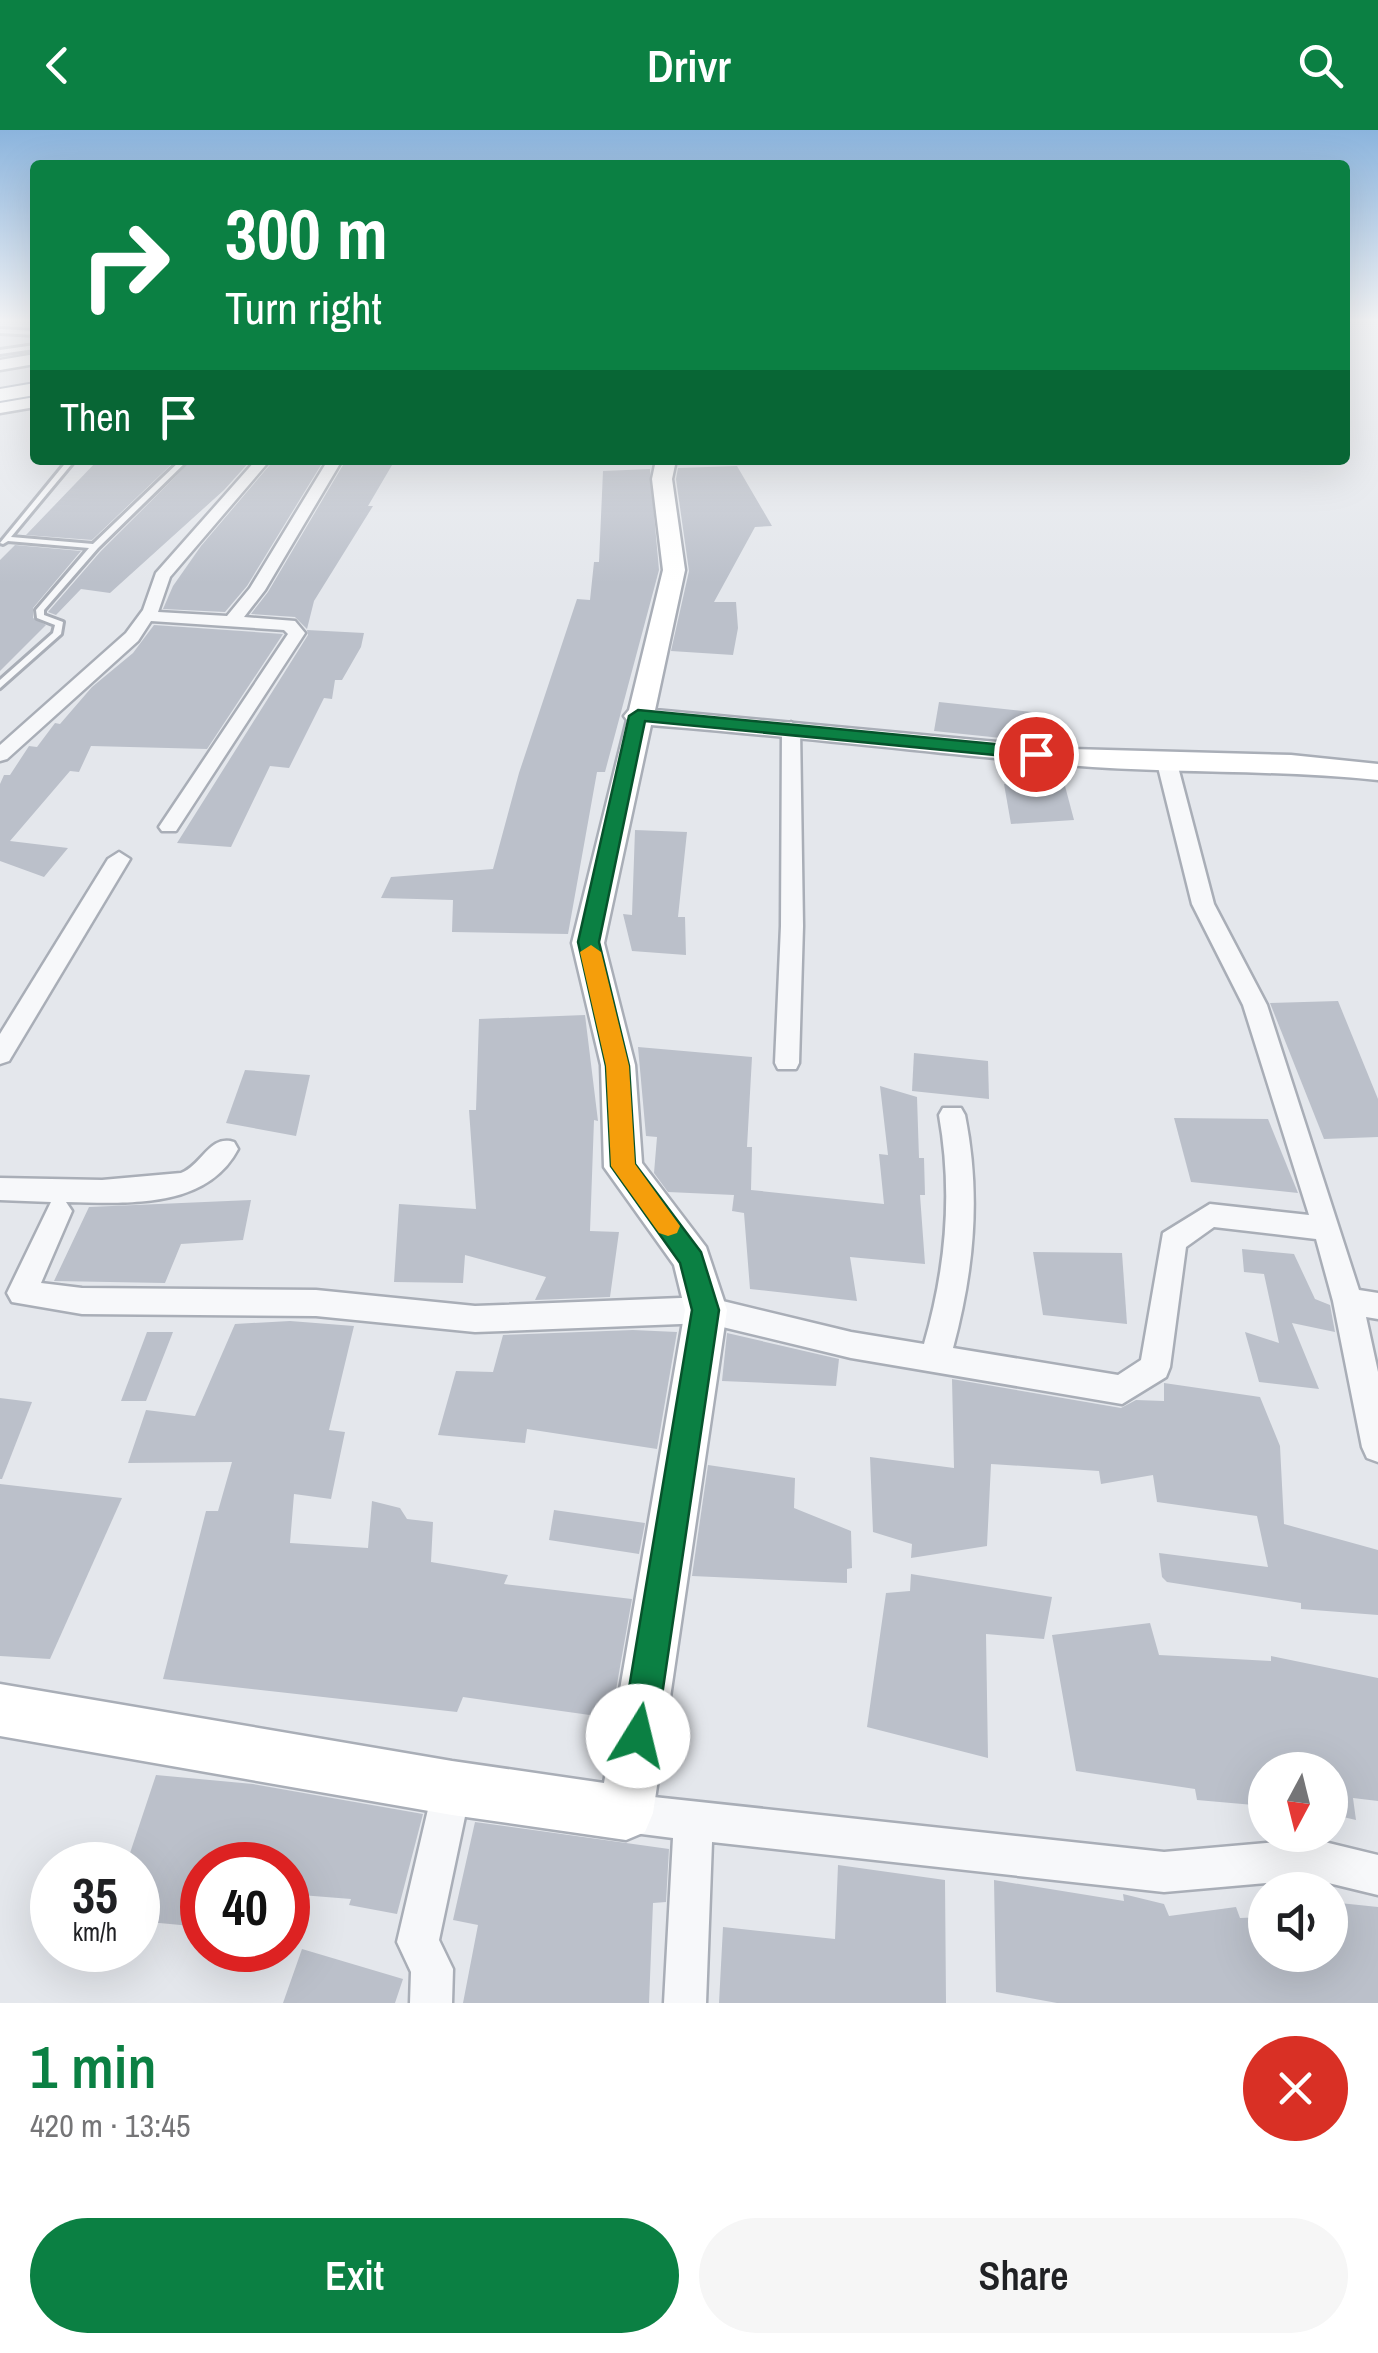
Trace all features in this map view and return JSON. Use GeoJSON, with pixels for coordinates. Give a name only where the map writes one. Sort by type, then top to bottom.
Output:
{"type":"FeatureCollection","features":[{"type":"Feature","properties":{"kind":"street"},"geometry":{"type":"LineString","coordinates":[[0,755],[132,637],[146,616],[162,576],[259,465]]}},
{"type":"Feature","properties":{"kind":"street"},"geometry":{"type":"LineString","coordinates":[[231,622],[257,590],[332,465]]}},
{"type":"Feature","properties":{"kind":"street"},"geometry":{"type":"LineString","coordinates":[[626,1813],[706,1310],[692,1259],[623,1166],[618,1066],[588,942],[674,570],[662,479],[665,465]]}},
{"type":"Feature","properties":{"kind":"street"},"geometry":{"type":"LineString","coordinates":[[146,616],[289,625],[297,634],[170,827]]}},
{"type":"Feature","properties":{"kind":"street"},"geometry":{"type":"LineString","coordinates":[[638,716],[1071,757],[1292,764],[1378,772]]}},
{"type":"Feature","properties":{"kind":"street"},"geometry":{"type":"LineString","coordinates":[[787,1062],[792,926],[791,728]]}},
{"type":"Feature","properties":{"kind":"street"},"geometry":{"type":"LineString","coordinates":[[1167,763],[1203,904],[1256,1004],[1327,1229],[1363,1303],[1378,1447]]}},
{"type":"Feature","properties":{"kind":"street"},"geometry":{"type":"LineString","coordinates":[[0,1055],[119,859]]}},
{"type":"Feature","properties":{"kind":"street"},"geometry":{"type":"LineString","coordinates":[[935,1359],[953,1296],[961,1224],[960,1148],[952,1116]]}},
{"type":"Feature","properties":{"kind":"street"},"geometry":{"type":"LineString","coordinates":[[0,1189],[43,1192],[172,1186],[196,1179],[225,1149]]}},
{"type":"Feature","properties":{"kind":"street"},"geometry":{"type":"LineString","coordinates":[[58,1211],[22,1293],[82,1301],[316,1303],[475,1319],[706,1310],[851,1345],[1122,1390],[1155,1367],[1173,1241],[1210,1215],[1327,1229]]}},
{"type":"Feature","properties":{"kind":"street"},"geometry":{"type":"LineString","coordinates":[[0,1710],[452,1788],[626,1813],[1164,1872],[1312,1859],[1378,1875]]}},
{"type":"Feature","properties":{"kind":"street"},"geometry":{"type":"LineString","coordinates":[[431,2003],[432,1969],[418,1942],[452,1788]]}},
{"type":"Feature","properties":{"kind":"street"},"geometry":{"type":"LineString","coordinates":[[685,2003],[694,1821]]}},
{"type":"Feature","properties":{"kind":"lane"},"geometry":{"type":"LineString","coordinates":[[3,542],[66,465]]}},
{"type":"Feature","properties":{"kind":"lane"},"geometry":{"type":"LineString","coordinates":[[0,685],[57,634],[60,624],[40,616],[40,610],[95,546],[180,465]]}},
{"type":"Feature","properties":{"kind":"lane"},"geometry":{"type":"LineString","coordinates":[[3,542],[95,546]]}},
{"type":"Feature","properties":{"kind":"building"},"geometry":{"type":"Polygon","coordinates":[[[93,465],[171,465],[92,540],[26,535],[93,465]]]}},
{"type":"Feature","properties":{"kind":"building"},"geometry":{"type":"Polygon","coordinates":[[[187,465],[246,465],[110,593],[81,589],[56,615],[48,612],[101,551],[187,465]]]}},
{"type":"Feature","properties":{"kind":"building"},"geometry":{"type":"Polygon","coordinates":[[[270,465],[321,465],[247,586],[225,612],[163,609],[173,586],[201,546],[270,465]]]}},
{"type":"Feature","properties":{"kind":"building"},"geometry":{"type":"Polygon","coordinates":[[[343,465],[392,465],[368,506],[373,506],[314,601],[307,629],[295,617],[251,614],[343,465]]]}},
{"type":"Feature","properties":{"kind":"building"},"geometry":{"type":"Polygon","coordinates":[[[737,466],[772,526],[755,527],[714,602],[736,602],[738,628],[733,655],[671,651],[689,571],[676,479],[678,468],[737,466]]]}},
{"type":"Feature","properties":{"kind":"building"},"geometry":{"type":"Polygon","coordinates":[[[650,469],[659,570],[605,772],[597,772],[568,934],[452,932],[453,900],[381,898],[391,877],[493,869],[519,773],[577,599],[590,600],[594,562],[599,562],[603,471],[650,469]]]}},
{"type":"Feature","properties":{"kind":"building"},"geometry":{"type":"Polygon","coordinates":[[[15,545],[81,551],[33,608],[33,618],[46,625],[0,671],[0,560],[15,545]]]}},
{"type":"Feature","properties":{"kind":"building"},"geometry":{"type":"Polygon","coordinates":[[[154,625],[283,634],[207,749],[91,746],[79,772],[70,771],[10,841],[68,848],[44,877],[0,861],[0,784],[4,775],[10,775],[29,746],[37,747],[55,723],[60,724],[92,687],[133,653],[154,625]]]}},
{"type":"Feature","properties":{"kind":"building"},"geometry":{"type":"Polygon","coordinates":[[[307,630],[364,633],[361,647],[342,680],[335,680],[332,699],[324,698],[289,768],[270,766],[231,847],[177,843],[308,635],[307,630]]]}},
{"type":"Feature","properties":{"kind":"building"},"geometry":{"type":"Polygon","coordinates":[[[939,702],[1032,712],[1030,741],[934,731],[939,702]]]}},
{"type":"Feature","properties":{"kind":"building"},"geometry":{"type":"Polygon","coordinates":[[[1004,784],[1065,786],[1074,820],[1011,824],[1004,784]]]}},
{"type":"Feature","properties":{"kind":"building"},"geometry":{"type":"Polygon","coordinates":[[[635,830],[687,832],[678,917],[685,917],[686,955],[632,951],[623,914],[632,915],[635,830]]]}},
{"type":"Feature","properties":{"kind":"building"},"geometry":{"type":"Polygon","coordinates":[[[1338,1001],[1378,1099],[1378,1137],[1324,1139],[1270,1003],[1338,1001]]]}},
{"type":"Feature","properties":{"kind":"building"},"geometry":{"type":"Polygon","coordinates":[[[585,1015],[598,1121],[594,1120],[590,1231],[619,1232],[610,1297],[535,1300],[546,1277],[465,1255],[463,1283],[394,1282],[399,1204],[476,1209],[469,1110],[476,1110],[479,1019],[585,1015]]]}},
{"type":"Feature","properties":{"kind":"building"},"geometry":{"type":"Polygon","coordinates":[[[638,1047],[752,1057],[747,1147],[752,1147],[751,1190],[884,1204],[879,1154],[888,1155],[880,1086],[917,1097],[919,1158],[924,1158],[925,1195],[920,1195],[925,1264],[850,1257],[857,1301],[750,1289],[744,1213],[732,1211],[734,1195],[668,1192],[654,1173],[657,1137],[646,1136],[638,1047]]]}},
{"type":"Feature","properties":{"kind":"building"},"geometry":{"type":"Polygon","coordinates":[[[914,1053],[988,1061],[989,1099],[912,1091],[914,1053]]]}},
{"type":"Feature","properties":{"kind":"building"},"geometry":{"type":"Polygon","coordinates":[[[245,1070],[310,1075],[296,1136],[226,1123],[245,1070]]]}},
{"type":"Feature","properties":{"kind":"building"},"geometry":{"type":"Polygon","coordinates":[[[1174,1118],[1268,1119],[1298,1193],[1191,1182],[1174,1118]]]}},
{"type":"Feature","properties":{"kind":"building"},"geometry":{"type":"Polygon","coordinates":[[[251,1200],[243,1240],[181,1244],[165,1283],[54,1281],[89,1207],[251,1200]]]}},
{"type":"Feature","properties":{"kind":"building"},"geometry":{"type":"Polygon","coordinates":[[[1242,1249],[1294,1254],[1315,1299],[1330,1305],[1335,1332],[1292,1323],[1319,1389],[1259,1382],[1245,1332],[1279,1343],[1264,1274],[1244,1272],[1242,1249]]]}},
{"type":"Feature","properties":{"kind":"building"},"geometry":{"type":"Polygon","coordinates":[[[1033,1252],[1122,1253],[1127,1324],[1043,1315],[1033,1252]]]}},
{"type":"Feature","properties":{"kind":"building"},"geometry":{"type":"Polygon","coordinates":[[[290,1321],[354,1326],[329,1430],[345,1432],[331,1499],[294,1494],[290,1543],[368,1548],[372,1501],[400,1508],[407,1519],[433,1522],[431,1562],[508,1575],[504,1584],[632,1599],[611,1718],[463,1697],[457,1712],[163,1679],[206,1511],[218,1511],[232,1462],[128,1463],[146,1410],[195,1416],[235,1324],[290,1321]]]}},
{"type":"Feature","properties":{"kind":"building"},"geometry":{"type":"Polygon","coordinates":[[[147,1332],[173,1332],[146,1401],[121,1401],[147,1332]]]}},
{"type":"Feature","properties":{"kind":"building"},"geometry":{"type":"Polygon","coordinates":[[[677,1332],[657,1449],[527,1429],[525,1443],[438,1435],[456,1371],[493,1372],[503,1335],[677,1332]]]}},
{"type":"Feature","properties":{"kind":"building"},"geometry":{"type":"Polygon","coordinates":[[[727,1333],[839,1359],[836,1386],[722,1381],[727,1333]]]}},
{"type":"Feature","properties":{"kind":"building"},"geometry":{"type":"Polygon","coordinates":[[[952,1379],[1121,1408],[1136,1400],[1164,1401],[1164,1383],[1260,1397],[1280,1446],[1284,1524],[1378,1550],[1378,1615],[1301,1609],[1301,1603],[1167,1582],[1162,1577],[1159,1553],[1268,1567],[1257,1516],[1157,1502],[1153,1475],[1101,1484],[1099,1471],[991,1464],[987,1546],[911,1558],[912,1544],[873,1532],[870,1457],[954,1468],[952,1379]]]}},
{"type":"Feature","properties":{"kind":"building"},"geometry":{"type":"Polygon","coordinates":[[[0,1398],[32,1402],[2,1479],[0,1479],[0,1398]]]}},
{"type":"Feature","properties":{"kind":"building"},"geometry":{"type":"Polygon","coordinates":[[[708,1465],[795,1478],[794,1508],[851,1531],[852,1568],[847,1569],[847,1583],[692,1576],[708,1465]]]}},
{"type":"Feature","properties":{"kind":"building"},"geometry":{"type":"Polygon","coordinates":[[[0,1484],[122,1498],[50,1659],[0,1656],[0,1484]]]}},
{"type":"Feature","properties":{"kind":"building"},"geometry":{"type":"Polygon","coordinates":[[[554,1510],[645,1523],[639,1554],[549,1540],[554,1510]]]}},
{"type":"Feature","properties":{"kind":"building"},"geometry":{"type":"Polygon","coordinates":[[[911,1574],[1052,1597],[1044,1639],[986,1634],[988,1758],[867,1727],[886,1593],[910,1591],[911,1574]]]}},
{"type":"Feature","properties":{"kind":"building"},"geometry":{"type":"Polygon","coordinates":[[[1150,1623],[1159,1655],[1271,1661],[1271,1656],[1378,1678],[1378,1801],[1353,1798],[1356,1820],[1348,1818],[1348,1752],[1248,1752],[1248,1804],[1197,1800],[1195,1789],[1076,1771],[1052,1635],[1150,1623]]]}},
{"type":"Feature","properties":{"kind":"building"},"geometry":{"type":"Polygon","coordinates":[[[156,1775],[253,1784],[423,1814],[397,1914],[349,1905],[351,1899],[310,1896],[310,1842],[180,1842],[180,1925],[160,1923],[160,1842],[134,1842],[156,1775]]]}},
{"type":"Feature","properties":{"kind":"building"},"geometry":{"type":"Polygon","coordinates":[[[475,1822],[669,1849],[666,1902],[653,1903],[649,2003],[463,2003],[478,1925],[453,1920],[475,1822]]]}},
{"type":"Feature","properties":{"kind":"building"},"geometry":{"type":"Polygon","coordinates":[[[838,1865],[945,1880],[946,2003],[719,2003],[723,1927],[835,1939],[838,1865]]]}},
{"type":"Feature","properties":{"kind":"building"},"geometry":{"type":"Polygon","coordinates":[[[994,1880],[1124,1901],[1123,1894],[1164,1904],[1169,1916],[1236,1907],[1240,1918],[1248,1918],[1248,1972],[1348,1972],[1348,1904],[1378,1907],[1378,2003],[1057,2003],[996,1992],[994,1880]]]}},
{"type":"Feature","properties":{"kind":"building"},"geometry":{"type":"Polygon","coordinates":[[[310,1951],[403,1979],[395,2003],[283,2003],[294,1972],[310,1972],[310,1951]]]}},
{"type":"Feature","properties":{"kind":"slow traffic"},"geometry":{"type":"LineString","coordinates":[[591,952],[618,1066],[623,1166],[668,1226]]}},
{"type":"Feature","properties":{"kind":"route"},"geometry":{"type":"LineString","coordinates":[[638,1736],[706,1310],[692,1259],[623,1166],[618,1066],[588,942],[638,716],[861,734],[1036,754]]}}]}
